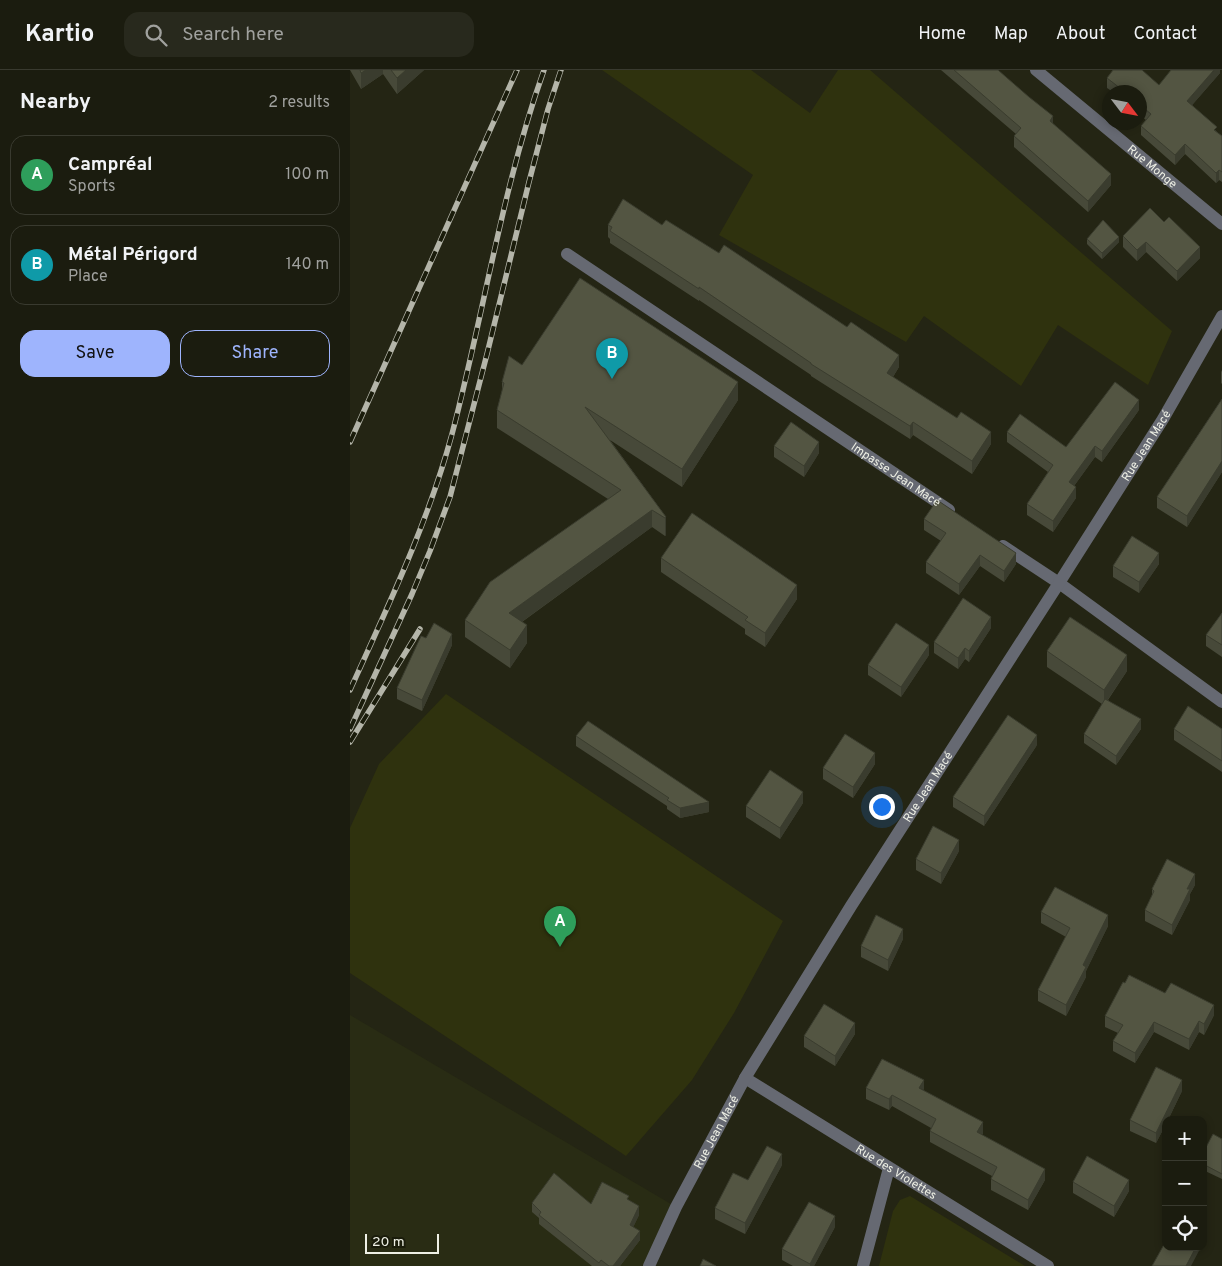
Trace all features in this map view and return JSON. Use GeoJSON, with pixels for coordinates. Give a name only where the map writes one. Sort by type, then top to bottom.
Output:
{"type":"FeatureCollection","features":[{"type":"Feature","properties":{"kind":"street","name":"Rue Monge"},"geometry":{"type":"LineString","coordinates":[[1036,70],[1222,224]]}},
{"type":"Feature","properties":{"kind":"street","name":"Impasse Jean Macé"},"geometry":{"type":"LineString","coordinates":[[567,254],[961,517]]}},
{"type":"Feature","properties":{"kind":"street","name":"Rue Jean Macé"},"geometry":{"type":"LineString","coordinates":[[649,1266],[676,1207],[744,1078],[1163,419],[1222,316]]}},
{"type":"Feature","properties":{"kind":"street"},"geometry":{"type":"LineString","coordinates":[[994,539],[1059,583],[1222,702]]}},
{"type":"Feature","properties":{"kind":"street","name":"Rue des Violettes"},"geometry":{"type":"LineString","coordinates":[[744,1078],[1048,1266]]}},
{"type":"Feature","properties":{"kind":"street"},"geometry":{"type":"LineString","coordinates":[[863,1266],[889,1168]]}},
{"type":"Feature","properties":{"kind":"shaded area"},"geometry":{"type":"Polygon","coordinates":[[[602,70],[751,70],[810,113],[838,70],[870,70],[1172,331],[1148,385],[1058,325],[1021,386],[924,316],[906,342],[719,235],[753,175],[602,70]]]}},
{"type":"Feature","properties":{"kind":"shaded area"},"geometry":{"type":"Polygon","coordinates":[[[446,694],[783,921],[734,1013],[692,1080],[626,1156],[350,973],[350,828],[379,764],[446,694]]]}},
{"type":"Feature","properties":{"kind":"shaded area"},"geometry":{"type":"Polygon","coordinates":[[[350,1015],[676,1207],[650,1266],[350,1266],[350,1015]]]}},
{"type":"Feature","properties":{"kind":"shaded area"},"geometry":{"type":"Polygon","coordinates":[[[910,1196],[1025,1266],[879,1266],[893,1211],[900,1200],[910,1196]]]}},
{"type":"Feature","properties":{"kind":"building"},"geometry":{"type":"Polygon","coordinates":[[[391,70],[406,70],[397,78],[391,70]]]}},
{"type":"Feature","properties":{"kind":"building"},"geometry":{"type":"Polygon","coordinates":[[[954,70],[998,70],[1053,116],[1050,121],[1111,174],[1088,201],[1014,136],[1021,128],[954,70]]]}},
{"type":"Feature","properties":{"kind":"building"},"geometry":{"type":"Polygon","coordinates":[[[1113,70],[1142,70],[1159,85],[1171,70],[1214,70],[1187,101],[1217,127],[1214,130],[1222,136],[1222,172],[1219,170],[1216,173],[1185,144],[1175,155],[1146,130],[1147,119],[1151,114],[1147,111],[1147,85],[1116,85],[1107,78],[1113,70]]]}},
{"type":"Feature","properties":{"kind":"building"},"geometry":{"type":"Polygon","coordinates":[[[623,199],[662,225],[666,220],[719,253],[724,245],[847,327],[851,322],[899,355],[887,373],[957,418],[961,412],[991,432],[972,461],[913,422],[910,426],[811,364],[699,287],[699,289],[610,231],[612,227],[608,225],[623,199]]]}},
{"type":"Feature","properties":{"kind":"building"},"geometry":{"type":"Polygon","coordinates":[[[1150,208],[1164,222],[1169,217],[1200,247],[1177,271],[1146,242],[1137,250],[1123,236],[1150,208]]]}},
{"type":"Feature","properties":{"kind":"building"},"geometry":{"type":"Polygon","coordinates":[[[1103,220],[1119,237],[1102,253],[1087,239],[1103,220]]]}},
{"type":"Feature","properties":{"kind":"building"},"geometry":{"type":"Polygon","coordinates":[[[580,278],[738,382],[682,469],[585,407],[666,517],[652,510],[509,613],[527,625],[510,650],[465,620],[490,582],[621,490],[497,410],[509,356],[522,365],[580,278]]]}},
{"type":"Feature","properties":{"kind":"building"},"geometry":{"type":"Polygon","coordinates":[[[1115,382],[1139,400],[1102,451],[1095,446],[1069,482],[1076,487],[1053,521],[1027,504],[1053,465],[1007,432],[1020,414],[1066,447],[1115,382]]]}},
{"type":"Feature","properties":{"kind":"building"},"geometry":{"type":"Polygon","coordinates":[[[1222,399],[1222,461],[1187,516],[1157,497],[1222,399]]]}},
{"type":"Feature","properties":{"kind":"building"},"geometry":{"type":"Polygon","coordinates":[[[791,422],[819,442],[804,466],[774,446],[791,422]]]}},
{"type":"Feature","properties":{"kind":"building"},"geometry":{"type":"Polygon","coordinates":[[[937,500],[1016,553],[1004,571],[980,555],[959,584],[926,562],[946,533],[924,519],[937,500]]]}},
{"type":"Feature","properties":{"kind":"building"},"geometry":{"type":"Polygon","coordinates":[[[692,513],[797,585],[765,633],[745,620],[748,617],[661,558],[692,513]]]}},
{"type":"Feature","properties":{"kind":"building"},"geometry":{"type":"Polygon","coordinates":[[[1132,536],[1159,553],[1139,582],[1113,566],[1132,536]]]}},
{"type":"Feature","properties":{"kind":"building"},"geometry":{"type":"Polygon","coordinates":[[[963,598],[991,617],[969,651],[965,648],[958,658],[934,642],[963,598]]]}},
{"type":"Feature","properties":{"kind":"building"},"geometry":{"type":"Polygon","coordinates":[[[1222,613],[1222,645],[1206,635],[1222,613]]]}},
{"type":"Feature","properties":{"kind":"building"},"geometry":{"type":"Polygon","coordinates":[[[1070,617],[1127,655],[1104,690],[1047,651],[1070,617]]]}},
{"type":"Feature","properties":{"kind":"building"},"geometry":{"type":"Polygon","coordinates":[[[434,623],[452,634],[422,700],[397,688],[421,636],[426,638],[434,623]]]}},
{"type":"Feature","properties":{"kind":"building"},"geometry":{"type":"Polygon","coordinates":[[[896,623],[929,645],[901,687],[868,665],[896,623]]]}},
{"type":"Feature","properties":{"kind":"building"},"geometry":{"type":"Polygon","coordinates":[[[1105,699],[1141,719],[1116,756],[1084,734],[1105,699]]]}},
{"type":"Feature","properties":{"kind":"building"},"geometry":{"type":"Polygon","coordinates":[[[1188,706],[1222,729],[1222,761],[1174,729],[1188,706]]]}},
{"type":"Feature","properties":{"kind":"building"},"geometry":{"type":"Polygon","coordinates":[[[1008,715],[1037,735],[984,816],[953,797],[1008,715]]]}},
{"type":"Feature","properties":{"kind":"building"},"geometry":{"type":"Polygon","coordinates":[[[588,721],[709,802],[680,808],[667,800],[669,798],[576,736],[588,721]]]}},
{"type":"Feature","properties":{"kind":"building"},"geometry":{"type":"Polygon","coordinates":[[[845,734],[875,753],[853,787],[823,768],[845,734]]]}},
{"type":"Feature","properties":{"kind":"building"},"geometry":{"type":"Polygon","coordinates":[[[770,770],[803,792],[780,828],[746,806],[770,770]]]}},
{"type":"Feature","properties":{"kind":"building"},"geometry":{"type":"Polygon","coordinates":[[[933,826],[959,840],[941,873],[916,859],[933,826]]]}},
{"type":"Feature","properties":{"kind":"building"},"geometry":{"type":"Polygon","coordinates":[[[1167,859],[1195,874],[1187,889],[1190,889],[1172,925],[1145,910],[1154,891],[1152,889],[1167,859]]]}},
{"type":"Feature","properties":{"kind":"building"},"geometry":{"type":"Polygon","coordinates":[[[1055,887],[1108,915],[1083,965],[1086,967],[1066,1005],[1038,990],[1070,928],[1041,912],[1055,887]]]}},
{"type":"Feature","properties":{"kind":"building"},"geometry":{"type":"Polygon","coordinates":[[[876,915],[903,929],[888,960],[861,946],[876,915]]]}},
{"type":"Feature","properties":{"kind":"building"},"geometry":{"type":"Polygon","coordinates":[[[1129,975],[1165,993],[1171,983],[1214,1005],[1204,1024],[1199,1021],[1189,1039],[1154,1022],[1135,1053],[1113,1041],[1123,1025],[1105,1016],[1123,982],[1125,983],[1129,975]]]}},
{"type":"Feature","properties":{"kind":"building"},"geometry":{"type":"Polygon","coordinates":[[[824,1004],[855,1023],[835,1056],[804,1036],[824,1004]]]}},
{"type":"Feature","properties":{"kind":"building"},"geometry":{"type":"Polygon","coordinates":[[[882,1059],[924,1080],[919,1088],[983,1122],[977,1132],[1045,1169],[1028,1200],[991,1179],[997,1167],[930,1131],[936,1119],[892,1095],[889,1099],[866,1088],[882,1059]]]}},
{"type":"Feature","properties":{"kind":"building"},"geometry":{"type":"Polygon","coordinates":[[[1156,1067],[1182,1080],[1164,1116],[1162,1116],[1162,1121],[1156,1133],[1130,1120],[1156,1067]]]}},
{"type":"Feature","properties":{"kind":"building"},"geometry":{"type":"Polygon","coordinates":[[[1213,1134],[1222,1139],[1222,1174],[1207,1166],[1207,1145],[1213,1134]]]}},
{"type":"Feature","properties":{"kind":"building"},"geometry":{"type":"Polygon","coordinates":[[[767,1146],[782,1154],[745,1223],[715,1208],[733,1173],[748,1180],[767,1146]]]}},
{"type":"Feature","properties":{"kind":"building"},"geometry":{"type":"Polygon","coordinates":[[[1087,1156],[1129,1180],[1114,1206],[1073,1182],[1087,1156]]]}},
{"type":"Feature","properties":{"kind":"building"},"geometry":{"type":"Polygon","coordinates":[[[554,1173],[591,1204],[602,1182],[629,1196],[627,1199],[639,1206],[630,1225],[640,1231],[613,1266],[609,1266],[601,1260],[599,1263],[539,1215],[541,1212],[532,1203],[554,1173]]]}},
{"type":"Feature","properties":{"kind":"building"},"geometry":{"type":"Polygon","coordinates":[[[809,1202],[835,1216],[810,1264],[782,1249],[809,1202]]]}},
{"type":"Feature","properties":{"kind":"building"},"geometry":{"type":"Polygon","coordinates":[[[1162,1248],[1162,1251],[1194,1251],[1186,1266],[1152,1266],[1162,1248]]]}},
{"type":"Feature","properties":{"kind":"building"},"geometry":{"type":"Polygon","coordinates":[[[703,1259],[716,1266],[700,1266],[703,1259]]]}},
{"type":"Feature","properties":{"kind":"railway"},"geometry":{"type":"LineString","coordinates":[[350,442],[517,70]]}},
{"type":"Feature","properties":{"kind":"railway"},"geometry":{"type":"LineString","coordinates":[[350,690],[406,564],[442,467],[452,434],[516,160],[544,70]]}},
{"type":"Feature","properties":{"kind":"railway"},"geometry":{"type":"LineString","coordinates":[[350,729],[412,594],[450,497],[529,182],[548,109],[561,70]]}},
{"type":"Feature","properties":{"kind":"railway"},"geometry":{"type":"LineString","coordinates":[[350,742],[420,629]]}},
{"type":"Feature","properties":{"kind":"place","name":"Métal Périgord"},"geometry":{"type":"Point","coordinates":[612,379]}},
{"type":"Feature","properties":{"kind":"place","name":"Campréal"},"geometry":{"type":"Point","coordinates":[560,947]}}]}
